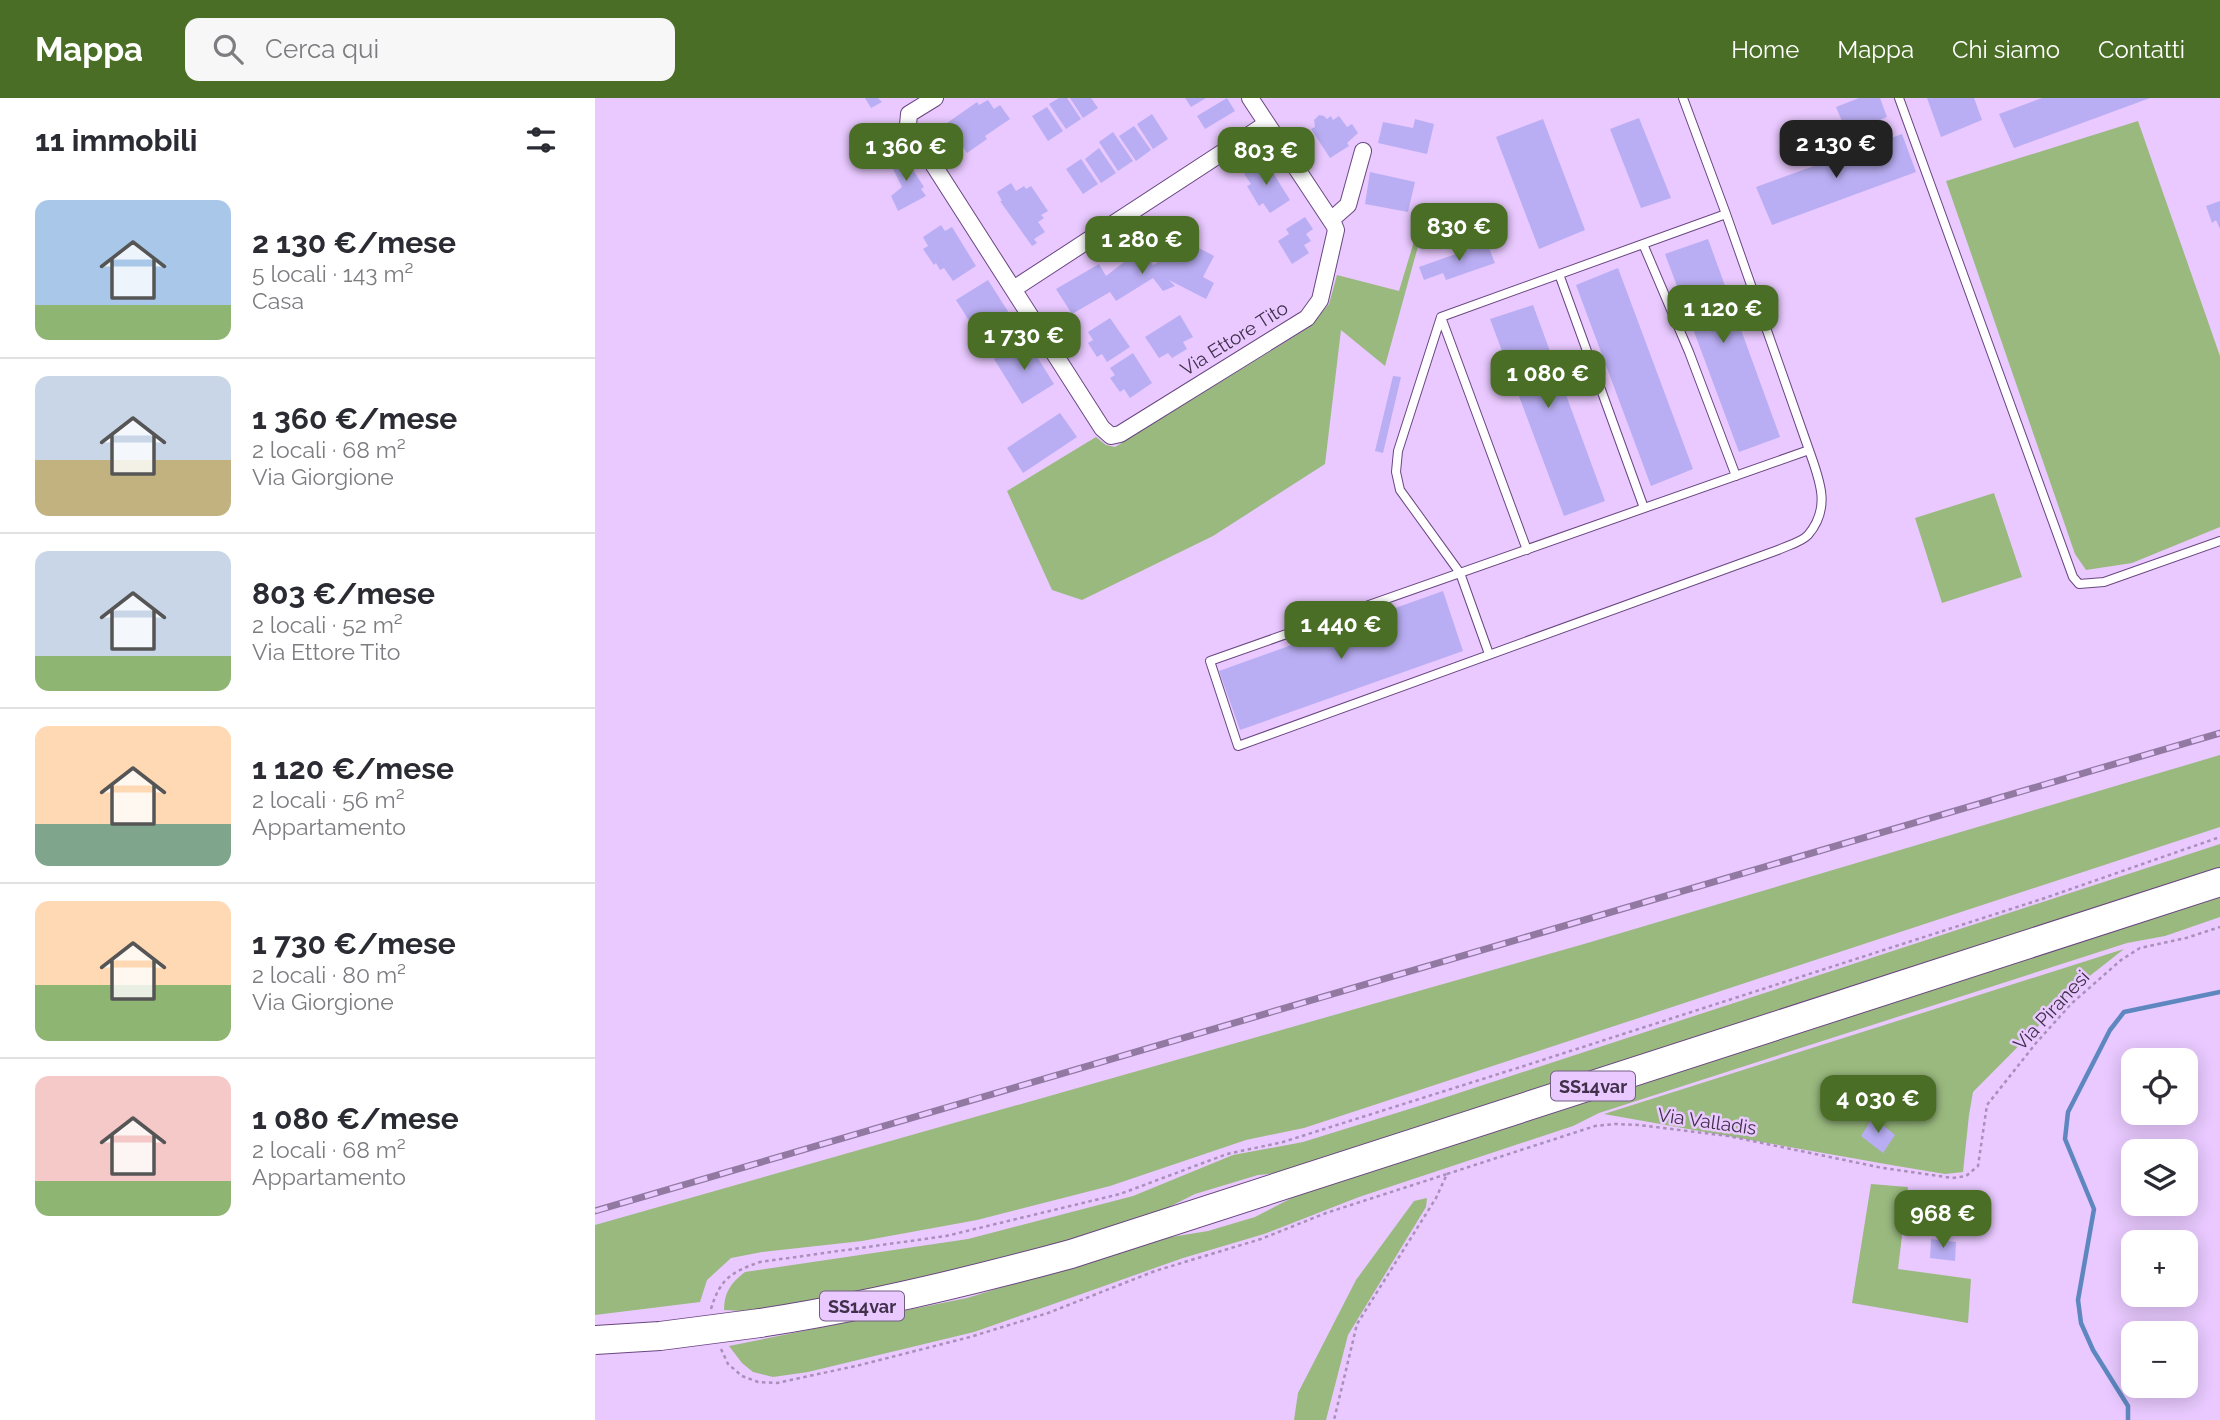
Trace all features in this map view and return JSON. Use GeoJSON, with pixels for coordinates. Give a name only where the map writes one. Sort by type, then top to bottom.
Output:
{"type":"FeatureCollection","features":[{"type":"Feature","properties":{"kind":"highway","name":"SS14var"},"geometry":{"type":"LineString","coordinates":[[595,1340],[660,1336],[760,1324],[964,1284],[1071,1254],[2220,882]]}},
{"type":"Feature","properties":{"kind":"street"},"geometry":{"type":"LineString","coordinates":[[935,98],[909,114],[908,125],[1015,288],[1266,124]]}},
{"type":"Feature","properties":{"kind":"street"},"geometry":{"type":"LineString","coordinates":[[1250,98],[1331,220],[1348,205],[1363,151]]}},
{"type":"Feature","properties":{"kind":"street","name":"Via Ettore Tito"},"geometry":{"type":"LineString","coordinates":[[1015,288],[1102,428],[1111,436],[1120,434],[1307,318],[1320,300],[1328,273],[1336,230],[1331,220]]}},
{"type":"Feature","properties":{"kind":"lane"},"geometry":{"type":"LineString","coordinates":[[1683,98],[1727,214],[1823,489],[1820,511],[1807,536],[1765,554],[1238,746],[1210,661],[1809,450]]}},
{"type":"Feature","properties":{"kind":"lane"},"geometry":{"type":"LineString","coordinates":[[1899,98],[2073,577],[2079,584],[2104,582],[2220,541]]}},
{"type":"Feature","properties":{"kind":"lane"},"geometry":{"type":"LineString","coordinates":[[1441,317],[1727,214]]}},
{"type":"Feature","properties":{"kind":"lane"},"geometry":{"type":"LineString","coordinates":[[1643,244],[1689,352],[1736,476]]}},
{"type":"Feature","properties":{"kind":"lane"},"geometry":{"type":"LineString","coordinates":[[1559,274],[1644,508]]}},
{"type":"Feature","properties":{"kind":"lane"},"geometry":{"type":"LineString","coordinates":[[1441,317],[1398,451],[1396,472],[1400,490],[1460,573],[1489,654]]}},
{"type":"Feature","properties":{"kind":"lane"},"geometry":{"type":"LineString","coordinates":[[1441,317],[1527,550]]}},
{"type":"Feature","properties":{"kind":"path","name":"Via Piranesi"},"geometry":{"type":"LineString","coordinates":[[1966,1176],[1978,1166],[1987,1105],[2071,1004],[2121,960],[2140,948],[2220,927]]}},
{"type":"Feature","properties":{"kind":"path","name":"Via Valladis"},"geometry":{"type":"LineString","coordinates":[[1447,1174],[1571,1133],[1615,1124],[1728,1136],[1883,1168],[1952,1178],[1966,1176]]}},
{"type":"Feature","properties":{"kind":"green space"},"geometry":{"type":"Polygon","coordinates":[[[2138,121],[2220,356],[2220,527],[2132,563],[2086,570],[2075,554],[1946,181],[2138,121]]]}},
{"type":"Feature","properties":{"kind":"green space"},"geometry":{"type":"Polygon","coordinates":[[[1415,238],[1420,239],[1385,366],[1341,330],[1325,464],[1213,536],[1082,600],[1052,590],[1007,491],[1096,437],[1106,445],[1115,447],[1308,328],[1329,304],[1337,275],[1399,291],[1415,238]]]}},
{"type":"Feature","properties":{"kind":"green space"},"geometry":{"type":"Polygon","coordinates":[[[1994,493],[2022,577],[1942,603],[1915,518],[1994,493]]]}},
{"type":"Feature","properties":{"kind":"green space"},"geometry":{"type":"Polygon","coordinates":[[[2220,755],[2220,827],[1304,1128],[1246,1140],[1110,1186],[977,1220],[862,1241],[731,1258],[707,1280],[700,1302],[595,1315],[595,1225],[1584,944],[2220,755]]]}},
{"type":"Feature","properties":{"kind":"green space"},"geometry":{"type":"Polygon","coordinates":[[[2220,844],[2220,873],[1292,1172],[1258,1175],[1195,1194],[1155,1214],[950,1280],[759,1312],[724,1310],[729,1288],[745,1272],[968,1239],[1133,1196],[1233,1155],[1303,1142],[1419,1106],[2220,844]]]}},
{"type":"Feature","properties":{"kind":"green space"},"geometry":{"type":"Polygon","coordinates":[[[2220,895],[2220,917],[2165,936],[2127,943],[1599,1113],[1573,1126],[1359,1197],[1264,1234],[1183,1258],[974,1332],[808,1372],[773,1377],[753,1372],[729,1346],[967,1298],[1159,1239],[1208,1231],[1255,1217],[1305,1191],[2220,895]]]}},
{"type":"Feature","properties":{"kind":"green space"},"geometry":{"type":"Polygon","coordinates":[[[2124,949],[2082,982],[1973,1092],[1963,1172],[1945,1174],[1604,1114],[2124,949]]]}},
{"type":"Feature","properties":{"kind":"green space"},"geometry":{"type":"Polygon","coordinates":[[[1871,1184],[1908,1187],[1898,1269],[1971,1279],[1968,1323],[1852,1303],[1871,1184]]]}},
{"type":"Feature","properties":{"kind":"green space"},"geometry":{"type":"Polygon","coordinates":[[[1427,1198],[1426,1207],[1348,1335],[1326,1420],[1294,1420],[1298,1393],[1356,1280],[1414,1201],[1427,1198]]]}},
{"type":"Feature","properties":{"kind":"building"},"geometry":{"type":"Polygon","coordinates":[[[865,98],[878,98],[882,102],[871,108],[865,98]]]}},
{"type":"Feature","properties":{"kind":"building"},"geometry":{"type":"Polygon","coordinates":[[[1059,98],[1067,98],[1081,119],[1066,129],[1049,104],[1059,98]]]}},
{"type":"Feature","properties":{"kind":"building"},"geometry":{"type":"Polygon","coordinates":[[[1070,98],[1091,98],[1098,108],[1083,118],[1070,98]]]}},
{"type":"Feature","properties":{"kind":"building"},"geometry":{"type":"Polygon","coordinates":[[[1185,98],[1206,98],[1191,107],[1185,98]]]}},
{"type":"Feature","properties":{"kind":"building"},"geometry":{"type":"Polygon","coordinates":[[[1227,98],[1235,111],[1205,129],[1197,116],[1227,98]]]}},
{"type":"Feature","properties":{"kind":"building"},"geometry":{"type":"Polygon","coordinates":[[[1859,98],[1880,98],[1887,117],[1847,133],[1836,107],[1859,98]]]}},
{"type":"Feature","properties":{"kind":"building"},"geometry":{"type":"Polygon","coordinates":[[[1927,98],[1974,98],[1982,120],[1941,137],[1927,98]]]}},
{"type":"Feature","properties":{"kind":"building"},"geometry":{"type":"Polygon","coordinates":[[[2042,98],[2150,98],[2014,148],[1999,114],[2042,98]]]}},
{"type":"Feature","properties":{"kind":"building"},"geometry":{"type":"Polygon","coordinates":[[[988,100],[994,109],[1000,105],[1010,119],[985,136],[987,139],[967,153],[947,123],[977,102],[979,105],[988,100]]]}},
{"type":"Feature","properties":{"kind":"building"},"geometry":{"type":"Polygon","coordinates":[[[1047,107],[1063,131],[1048,141],[1032,116],[1047,107]]]}},
{"type":"Feature","properties":{"kind":"building"},"geometry":{"type":"Polygon","coordinates":[[[1152,114],[1168,139],[1153,149],[1137,124],[1152,114]]]}},
{"type":"Feature","properties":{"kind":"building"},"geometry":{"type":"Polygon","coordinates":[[[1319,115],[1327,119],[1331,116],[1333,120],[1339,116],[1347,127],[1352,124],[1358,133],[1347,143],[1349,146],[1330,158],[1311,129],[1315,127],[1314,120],[1319,115]]]}},
{"type":"Feature","properties":{"kind":"building"},"geometry":{"type":"Polygon","coordinates":[[[1639,118],[1671,198],[1641,208],[1610,129],[1639,118]]]}},
{"type":"Feature","properties":{"kind":"building"},"geometry":{"type":"Polygon","coordinates":[[[1415,119],[1434,124],[1427,154],[1378,143],[1383,122],[1413,128],[1415,119]]]}},
{"type":"Feature","properties":{"kind":"building"},"geometry":{"type":"Polygon","coordinates":[[[1543,119],[1585,230],[1539,249],[1496,137],[1543,119]]]}},
{"type":"Feature","properties":{"kind":"building"},"geometry":{"type":"Polygon","coordinates":[[[1134,126],[1151,150],[1136,161],[1119,136],[1134,126]]]}},
{"type":"Feature","properties":{"kind":"building"},"geometry":{"type":"Polygon","coordinates":[[[1113,132],[1133,161],[1118,171],[1099,142],[1113,132]]]}},
{"type":"Feature","properties":{"kind":"building"},"geometry":{"type":"Polygon","coordinates":[[[1902,134],[1916,172],[1772,225],[1756,187],[1902,134]]]}},
{"type":"Feature","properties":{"kind":"building"},"geometry":{"type":"Polygon","coordinates":[[[1099,148],[1116,173],[1101,183],[1085,159],[1099,148]]]}},
{"type":"Feature","properties":{"kind":"building"},"geometry":{"type":"Polygon","coordinates":[[[901,151],[924,187],[921,189],[926,196],[898,211],[891,196],[902,187],[888,159],[901,151]]]}},
{"type":"Feature","properties":{"kind":"building"},"geometry":{"type":"Polygon","coordinates":[[[1081,159],[1098,184],[1083,194],[1066,169],[1081,159]]]}},
{"type":"Feature","properties":{"kind":"building"},"geometry":{"type":"Polygon","coordinates":[[[1265,160],[1290,200],[1270,213],[1263,203],[1259,206],[1247,186],[1251,184],[1244,174],[1265,160]]]}},
{"type":"Feature","properties":{"kind":"building"},"geometry":{"type":"Polygon","coordinates":[[[1370,172],[1415,182],[1408,212],[1365,204],[1370,172]]]}},
{"type":"Feature","properties":{"kind":"building"},"geometry":{"type":"Polygon","coordinates":[[[1011,183],[1016,191],[1024,186],[1026,189],[1031,186],[1048,211],[1041,215],[1044,218],[1038,222],[1045,232],[1034,239],[1037,243],[1032,246],[1000,201],[997,192],[1011,183]]]}},
{"type":"Feature","properties":{"kind":"building"},"geometry":{"type":"Polygon","coordinates":[[[2220,201],[2220,229],[2216,220],[2212,223],[2206,206],[2220,201]]]}},
{"type":"Feature","properties":{"kind":"building"},"geometry":{"type":"Polygon","coordinates":[[[1305,217],[1313,229],[1306,234],[1311,241],[1304,245],[1309,253],[1292,264],[1278,241],[1289,234],[1286,229],[1305,217]]]}},
{"type":"Feature","properties":{"kind":"building"},"geometry":{"type":"Polygon","coordinates":[[[941,225],[945,231],[952,227],[976,266],[953,281],[944,268],[940,270],[936,263],[934,265],[923,249],[928,246],[923,237],[941,225]]]}},
{"type":"Feature","properties":{"kind":"building"},"geometry":{"type":"Polygon","coordinates":[[[1180,238],[1214,256],[1203,277],[1214,283],[1206,299],[1169,280],[1175,286],[1163,291],[1153,278],[1116,301],[1110,292],[1072,314],[1056,289],[1099,264],[1106,276],[1141,249],[1153,265],[1163,252],[1170,256],[1180,238]]]}},
{"type":"Feature","properties":{"kind":"building"},"geometry":{"type":"Polygon","coordinates":[[[1708,239],[1780,437],[1739,452],[1665,254],[1708,239]]]}},
{"type":"Feature","properties":{"kind":"building"},"geometry":{"type":"Polygon","coordinates":[[[1487,243],[1495,263],[1446,280],[1443,273],[1424,280],[1419,267],[1487,243]]]}},
{"type":"Feature","properties":{"kind":"building"},"geometry":{"type":"Polygon","coordinates":[[[1618,268],[1693,469],[1651,486],[1576,285],[1618,268]]]}},
{"type":"Feature","properties":{"kind":"building"},"geometry":{"type":"Polygon","coordinates":[[[988,280],[1016,324],[984,344],[983,342],[975,346],[968,335],[975,330],[956,300],[988,280]]]}},
{"type":"Feature","properties":{"kind":"building"},"geometry":{"type":"Polygon","coordinates":[[[1533,305],[1605,501],[1564,516],[1490,319],[1533,305]]]}},
{"type":"Feature","properties":{"kind":"building"},"geometry":{"type":"Polygon","coordinates":[[[1180,315],[1193,337],[1183,342],[1187,349],[1172,358],[1168,353],[1159,358],[1145,337],[1180,315]]]}},
{"type":"Feature","properties":{"kind":"building"},"geometry":{"type":"Polygon","coordinates":[[[1110,318],[1130,347],[1107,362],[1102,354],[1097,357],[1088,343],[1093,340],[1088,332],[1110,318]]]}},
{"type":"Feature","properties":{"kind":"building"},"geometry":{"type":"Polygon","coordinates":[[[1026,339],[1054,384],[1022,404],[994,359],[1026,339]]]}},
{"type":"Feature","properties":{"kind":"building"},"geometry":{"type":"Polygon","coordinates":[[[1133,353],[1152,383],[1130,398],[1124,389],[1120,392],[1110,378],[1115,375],[1110,368],[1133,353]]]}},
{"type":"Feature","properties":{"kind":"building"},"geometry":{"type":"Polygon","coordinates":[[[1393,376],[1401,377],[1383,453],[1375,451],[1393,376]]]}},
{"type":"Feature","properties":{"kind":"building"},"geometry":{"type":"Polygon","coordinates":[[[1060,413],[1077,437],[1023,473],[1007,448],[1060,413]]]}},
{"type":"Feature","properties":{"kind":"building"},"geometry":{"type":"Polygon","coordinates":[[[1443,591],[1463,651],[1240,730],[1219,671],[1443,591]]]}},
{"type":"Feature","properties":{"kind":"building"},"geometry":{"type":"Polygon","coordinates":[[[1873,1117],[1895,1135],[1883,1153],[1861,1136],[1873,1117]]]}},
{"type":"Feature","properties":{"kind":"building"},"geometry":{"type":"Polygon","coordinates":[[[1931,1239],[1956,1242],[1955,1261],[1930,1258],[1931,1239]]]}},
{"type":"Feature","properties":{"kind":"waterway"},"geometry":{"type":"LineString","coordinates":[[2128,1420],[2128,1406],[2093,1350],[2081,1323],[2078,1300],[2094,1209],[2065,1139],[2068,1112],[2110,1030],[2124,1012],[2220,992]]}},
{"type":"Feature","properties":{"kind":"railway"},"geometry":{"type":"LineString","coordinates":[[595,1211],[2220,733]]}}]}
